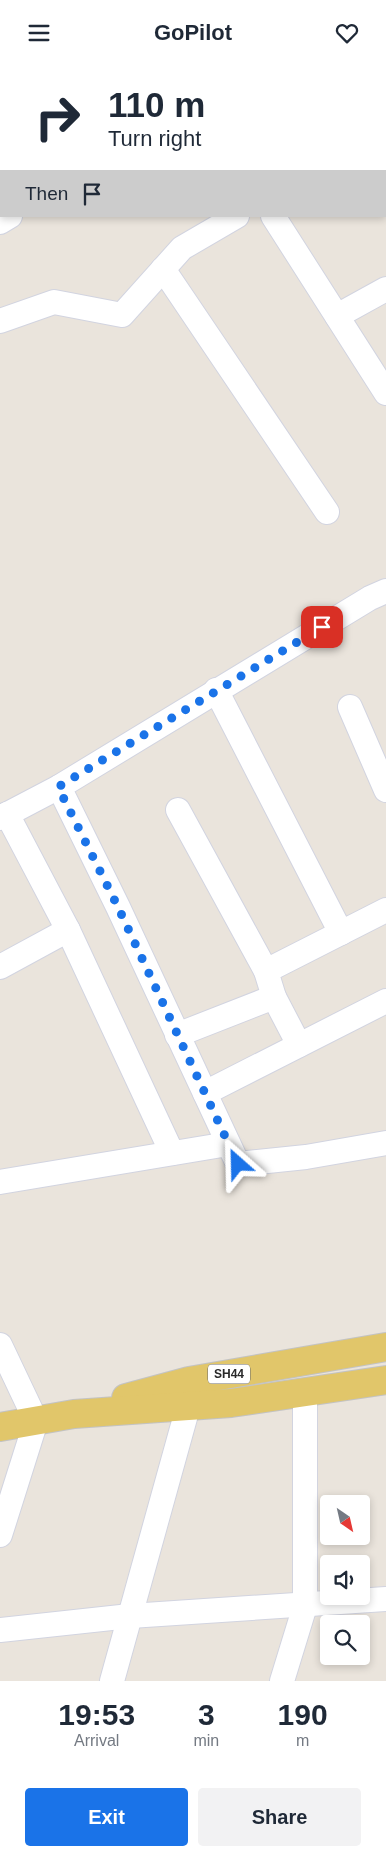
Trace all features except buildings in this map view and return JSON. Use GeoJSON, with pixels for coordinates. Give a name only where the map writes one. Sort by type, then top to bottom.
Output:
{"type":"FeatureCollection","features":[{"type":"Feature","properties":{"kind":"main road","name":"SH44"},"geometry":{"type":"LineString","coordinates":[[0,1427],[193,1392],[386,1347]]}},
{"type":"Feature","properties":{"kind":"main road","name":"SH44"},"geometry":{"type":"LineString","coordinates":[[193,1392],[230,1403],[386,1379]]}},
{"type":"Feature","properties":{"kind":"street"},"geometry":{"type":"LineString","coordinates":[[0,321],[54,302],[122,315],[182,248],[235,217]]}},
{"type":"Feature","properties":{"kind":"street"},"geometry":{"type":"LineString","coordinates":[[274,217],[386,393]]}},
{"type":"Feature","properties":{"kind":"street"},"geometry":{"type":"LineString","coordinates":[[163,269],[327,512]]}},
{"type":"Feature","properties":{"kind":"street"},"geometry":{"type":"LineString","coordinates":[[336,316],[386,289]]}},
{"type":"Feature","properties":{"kind":"street"},"geometry":{"type":"LineString","coordinates":[[172,1153],[68,930],[4,816],[58,787],[216,690],[370,598],[386,591]]}},
{"type":"Feature","properties":{"kind":"street"},"geometry":{"type":"LineString","coordinates":[[216,690],[341,933]]}},
{"type":"Feature","properties":{"kind":"street"},"geometry":{"type":"LineString","coordinates":[[350,707],[386,790]]}},
{"type":"Feature","properties":{"kind":"street"},"geometry":{"type":"LineString","coordinates":[[58,787],[118,907],[238,1164],[306,1157],[386,1143]]}},
{"type":"Feature","properties":{"kind":"street"},"geometry":{"type":"LineString","coordinates":[[178,810],[266,971],[274,997],[299,1045]]}},
{"type":"Feature","properties":{"kind":"street"},"geometry":{"type":"LineString","coordinates":[[266,971],[386,910]]}},
{"type":"Feature","properties":{"kind":"street"},"geometry":{"type":"LineString","coordinates":[[0,967],[68,930]]}},
{"type":"Feature","properties":{"kind":"street"},"geometry":{"type":"LineString","coordinates":[[177,1035],[274,997]]}},
{"type":"Feature","properties":{"kind":"street"},"geometry":{"type":"LineString","coordinates":[[204,1093],[386,1001]]}},
{"type":"Feature","properties":{"kind":"street"},"geometry":{"type":"LineString","coordinates":[[0,1182],[228,1144]]}},
{"type":"Feature","properties":{"kind":"street"},"geometry":{"type":"LineString","coordinates":[[0,1345],[36,1421],[0,1535]]}},
{"type":"Feature","properties":{"kind":"street"},"geometry":{"type":"LineString","coordinates":[[112,1681],[193,1392]]}},
{"type":"Feature","properties":{"kind":"street"},"geometry":{"type":"LineString","coordinates":[[282,1681],[305,1606],[305,1392]]}},
{"type":"Feature","properties":{"kind":"street"},"geometry":{"type":"LineString","coordinates":[[0,1630],[130,1616],[305,1606],[386,1599]]}},
{"type":"Feature","properties":{"kind":"route"},"geometry":{"type":"LineString","coordinates":[[238,1164],[118,907],[58,787],[322,627]]}}]}
